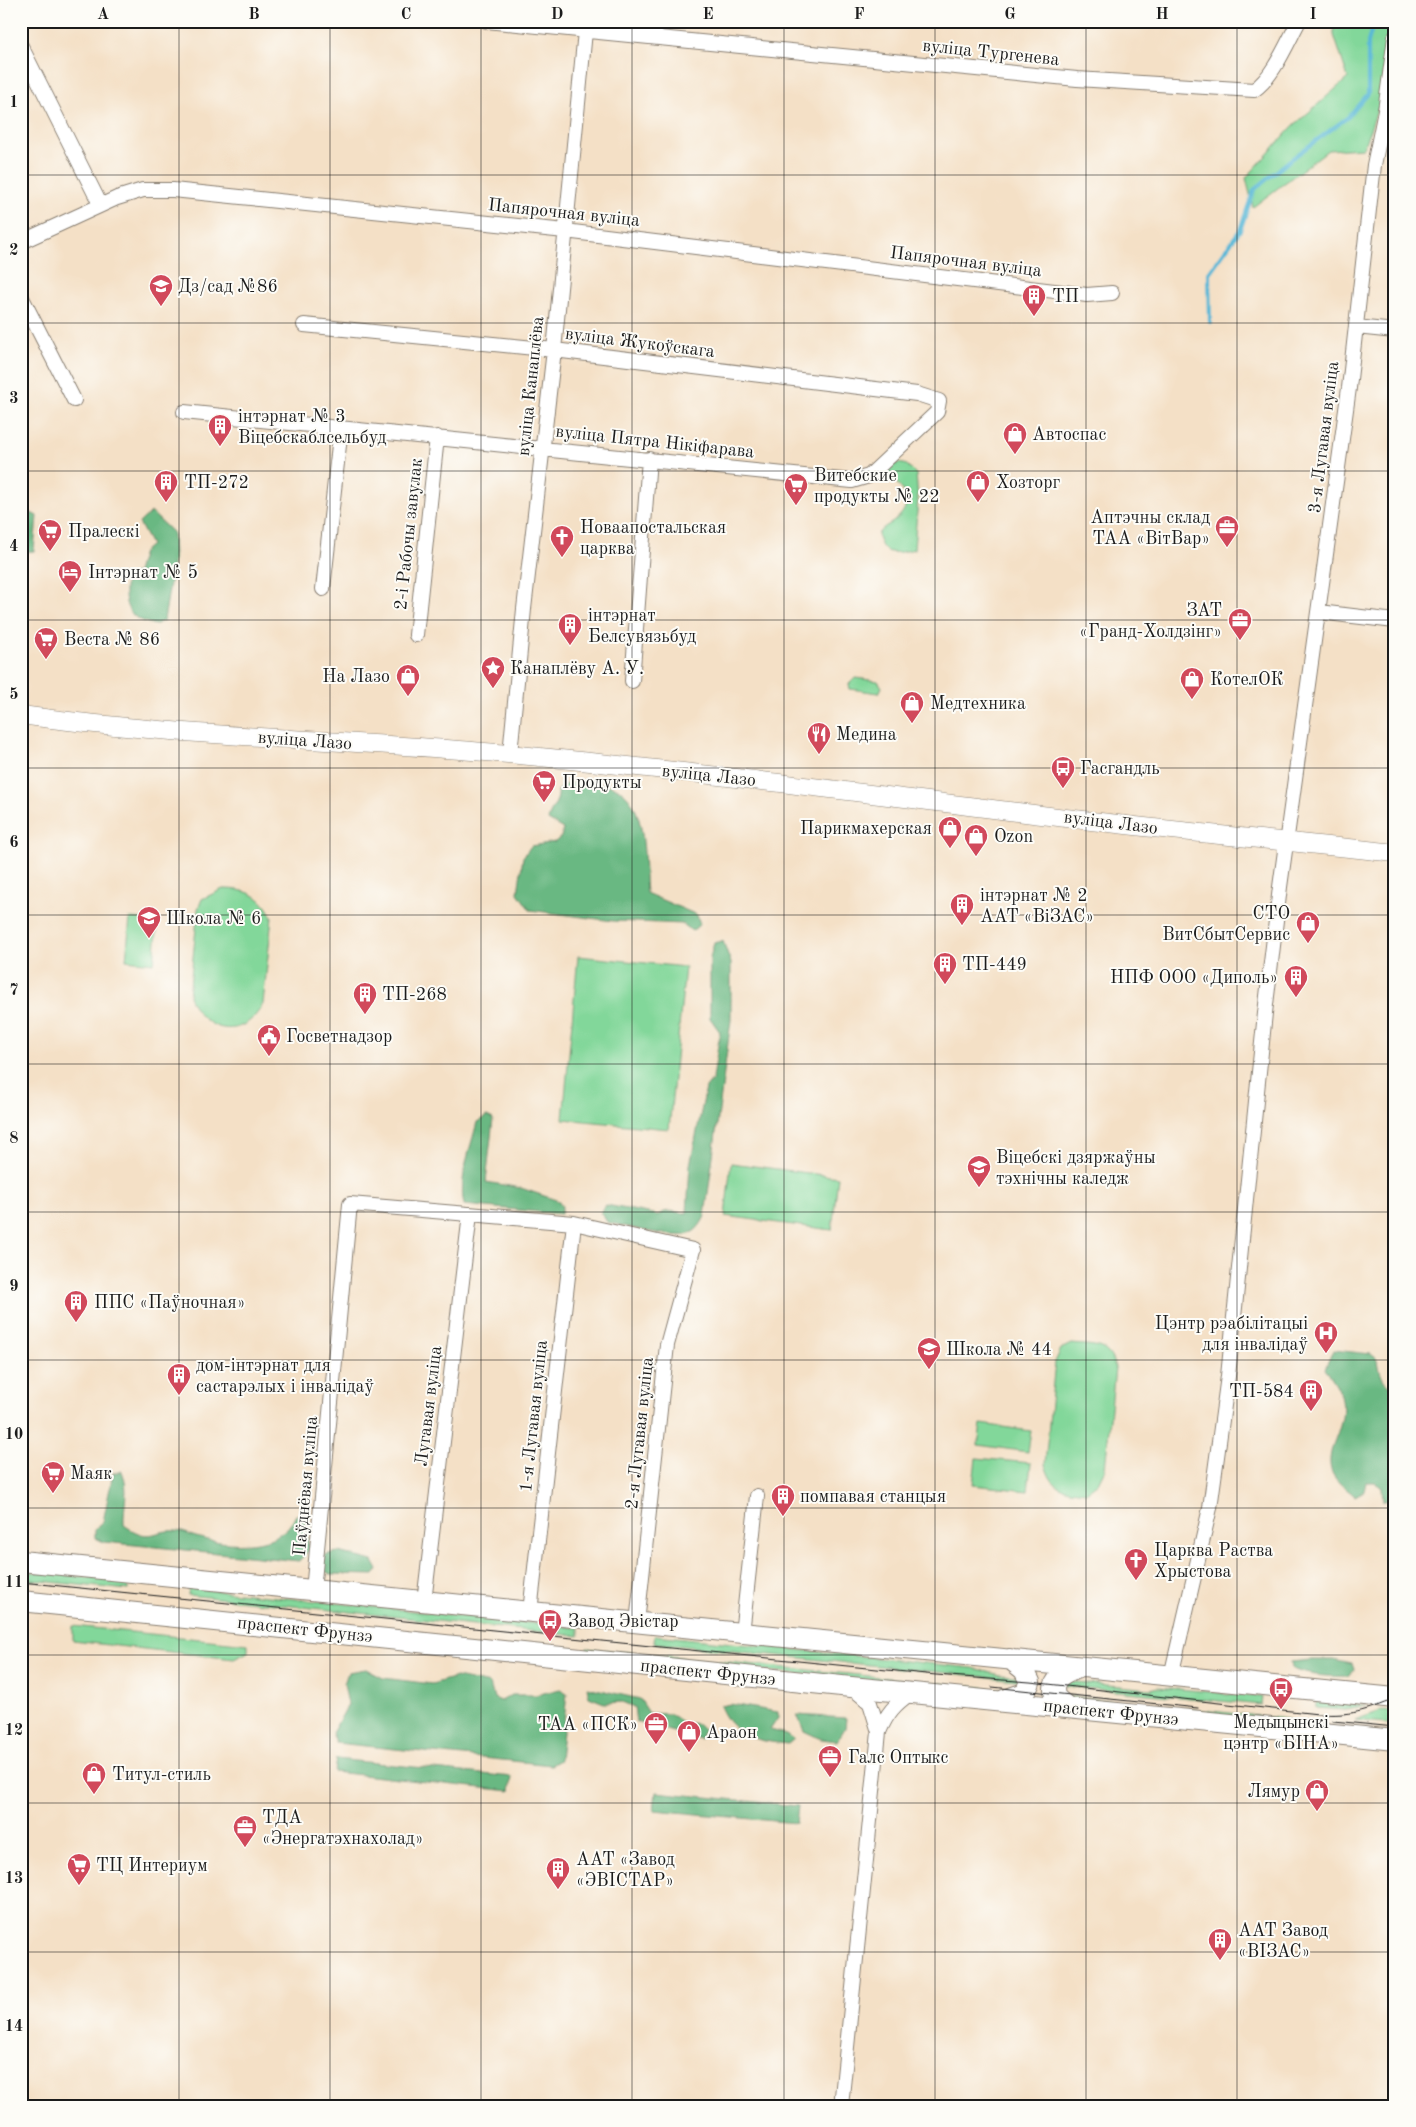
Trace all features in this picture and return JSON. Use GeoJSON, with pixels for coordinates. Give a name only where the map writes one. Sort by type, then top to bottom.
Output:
{"type":"FeatureCollection","features":[{"type":"Feature","properties":{"kind":"main road"},"geometry":{"type":"LineString","coordinates":[[21,1561],[1395,1698]]}},
{"type":"Feature","properties":{"kind":"main road","name":"праспект Фрунзэ"},"geometry":{"type":"LineString","coordinates":[[21,1601],[851,1687],[1395,1740]]}},
{"type":"Feature","properties":{"kind":"main road"},"geometry":{"type":"LineString","coordinates":[[1002,1701],[1025,1692],[1029,1687],[1029,1679],[1024,1670],[1010,1659]]}},
{"type":"Feature","properties":{"kind":"main road"},"geometry":{"type":"LineString","coordinates":[[1066,1707],[1056,1698],[1054,1685],[1060,1676],[1083,1667]]}},
{"type":"Feature","properties":{"kind":"street","name":"вуліца Тургенева"},"geometry":{"type":"LineString","coordinates":[[486,21],[586,26],[1077,79],[1254,90],[1261,85],[1273,67],[1299,21]]}},
{"type":"Feature","properties":{"kind":"street","name":"вуліца Канаплёва"},"geometry":{"type":"LineString","coordinates":[[510,754],[554,350],[586,26]]}},
{"type":"Feature","properties":{"kind":"street","name":"3-я Лугавая вуліца"},"geometry":{"type":"LineString","coordinates":[[1171,1676],[1210,1508],[1227,1385],[1265,1013],[1356,327],[1374,165],[1385,111],[1395,37]]}},
{"type":"Feature","properties":{"kind":"street"},"geometry":{"type":"LineString","coordinates":[[21,46],[100,204]]}},
{"type":"Feature","properties":{"kind":"street","name":"Папярочная вуліца"},"geometry":{"type":"LineString","coordinates":[[21,242],[100,204],[143,190],[173,190],[565,231],[1087,295],[1112,294]]}},
{"type":"Feature","properties":{"kind":"street"},"geometry":{"type":"LineString","coordinates":[[21,296],[74,400]]}},
{"type":"Feature","properties":{"kind":"street","name":"вуліца Жукоўскага"},"geometry":{"type":"LineString","coordinates":[[304,325],[554,350],[916,394],[939,401],[937,412],[869,476],[852,481]]}},
{"type":"Feature","properties":{"kind":"street"},"geometry":{"type":"LineString","coordinates":[[1356,327],[1395,331]]}},
{"type":"Feature","properties":{"kind":"street","name":"вуліца Пятра Нікіфарава"},"geometry":{"type":"LineString","coordinates":[[184,412],[852,481]]}},
{"type":"Feature","properties":{"kind":"street"},"geometry":{"type":"LineString","coordinates":[[323,589],[341,427]]}},
{"type":"Feature","properties":{"kind":"street","name":"2-і Рабочы завулак"},"geometry":{"type":"LineString","coordinates":[[416,635],[437,437]]}},
{"type":"Feature","properties":{"kind":"street"},"geometry":{"type":"LineString","coordinates":[[632,681],[649,459]]}},
{"type":"Feature","properties":{"kind":"street"},"geometry":{"type":"LineString","coordinates":[[1319,612],[1395,621]]}},
{"type":"Feature","properties":{"kind":"street","name":"вуліца Лазо"},"geometry":{"type":"LineString","coordinates":[[21,715],[91,724],[510,754],[786,782],[1091,821],[1395,853]]}},
{"type":"Feature","properties":{"kind":"street","name":"Паўднёвая вуліца"},"geometry":{"type":"LineString","coordinates":[[314,1591],[350,1204],[470,1214]]}},
{"type":"Feature","properties":{"kind":"street"},"geometry":{"type":"LineString","coordinates":[[470,1214],[574,1223]]}},
{"type":"Feature","properties":{"kind":"street","name":"Лугавая вуліца"},"geometry":{"type":"LineString","coordinates":[[424,1602],[470,1214]]}},
{"type":"Feature","properties":{"kind":"street","name":"2-я Лугавая вуліца"},"geometry":{"type":"LineString","coordinates":[[574,1223],[694,1250],[667,1345],[637,1623]]}},
{"type":"Feature","properties":{"kind":"street","name":"1-я Лугавая вуліца"},"geometry":{"type":"LineString","coordinates":[[530,1612],[574,1223]]}},
{"type":"Feature","properties":{"kind":"street"},"geometry":{"type":"LineString","coordinates":[[742,1634],[757,1496]]}},
{"type":"Feature","properties":{"kind":"street"},"geometry":{"type":"LineString","coordinates":[[851,1687],[870,1703],[879,1732]]}},
{"type":"Feature","properties":{"kind":"street"},"geometry":{"type":"LineString","coordinates":[[841,2106],[879,1732],[886,1714],[893,1705],[912,1692]]}},
{"type":"Feature","properties":{"kind":"green space"},"geometry":{"type":"Polygon","coordinates":[[[1334,21],[1388,21],[1382,98],[1363,148],[1328,150],[1253,207],[1246,178],[1293,126],[1348,78],[1334,35],[1334,21]]]}},
{"type":"Feature","properties":{"kind":"green space"},"geometry":{"type":"Polygon","coordinates":[[[899,463],[907,465],[916,474],[918,499],[914,549],[895,553],[882,547],[878,534],[905,509],[906,497],[888,474],[890,466],[899,463]]]}},
{"type":"Feature","properties":{"kind":"green space"},"geometry":{"type":"Polygon","coordinates":[[[21,508],[37,516],[34,551],[21,552],[21,508]]]}},
{"type":"Feature","properties":{"kind":"green space"},"geometry":{"type":"Polygon","coordinates":[[[151,512],[173,533],[174,559],[164,620],[155,625],[145,622],[132,614],[128,608],[125,595],[126,577],[137,572],[143,552],[151,545],[139,523],[151,512]]]}},
{"type":"Feature","properties":{"kind":"green space"},"geometry":{"type":"Polygon","coordinates":[[[855,678],[878,681],[882,687],[879,693],[850,689],[849,684],[855,678]]]}},
{"type":"Feature","properties":{"kind":"green space"},"geometry":{"type":"Polygon","coordinates":[[[571,783],[609,785],[625,794],[633,805],[639,819],[644,850],[646,893],[697,915],[700,924],[692,931],[683,924],[613,921],[530,910],[518,893],[523,857],[531,846],[555,842],[561,837],[563,829],[548,820],[558,798],[558,790],[564,785],[571,783]]]}},
{"type":"Feature","properties":{"kind":"green space"},"geometry":{"type":"Polygon","coordinates":[[[223,889],[239,890],[253,895],[264,903],[272,917],[263,1004],[255,1016],[245,1024],[234,1028],[213,1025],[195,1009],[189,996],[198,909],[202,899],[223,889]]]}},
{"type":"Feature","properties":{"kind":"green space"},"geometry":{"type":"Polygon","coordinates":[[[130,918],[158,920],[154,963],[126,960],[130,918]]]}},
{"type":"Feature","properties":{"kind":"green space"},"geometry":{"type":"Polygon","coordinates":[[[723,941],[731,963],[731,1020],[705,1216],[695,1230],[686,1235],[670,1235],[607,1222],[601,1212],[606,1205],[658,1215],[669,1211],[687,1213],[690,1165],[706,1088],[713,1079],[720,1032],[710,1018],[710,958],[714,943],[723,941]]]}},
{"type":"Feature","properties":{"kind":"green space"},"geometry":{"type":"Polygon","coordinates":[[[578,956],[685,967],[669,1129],[563,1119],[578,956]]]}},
{"type":"Feature","properties":{"kind":"green space"},"geometry":{"type":"Polygon","coordinates":[[[487,1116],[493,1119],[486,1182],[521,1188],[559,1201],[562,1207],[561,1214],[464,1205],[464,1174],[469,1152],[477,1122],[487,1116]]]}},
{"type":"Feature","properties":{"kind":"green space"},"geometry":{"type":"Polygon","coordinates":[[[731,1163],[838,1177],[832,1230],[725,1216],[731,1163]]]}},
{"type":"Feature","properties":{"kind":"green space"},"geometry":{"type":"Polygon","coordinates":[[[1071,1344],[1099,1347],[1105,1350],[1109,1354],[1115,1368],[1105,1469],[1098,1483],[1086,1492],[1070,1490],[1054,1483],[1045,1464],[1055,1362],[1061,1349],[1071,1344]]]}},
{"type":"Feature","properties":{"kind":"green space"},"geometry":{"type":"Polygon","coordinates":[[[1333,1350],[1371,1354],[1378,1360],[1384,1381],[1395,1389],[1395,1500],[1383,1501],[1382,1488],[1375,1482],[1366,1482],[1364,1491],[1355,1496],[1338,1481],[1331,1470],[1331,1453],[1340,1427],[1343,1409],[1340,1393],[1325,1369],[1333,1350]]]}},
{"type":"Feature","properties":{"kind":"green space"},"geometry":{"type":"Polygon","coordinates":[[[981,1424],[1031,1431],[1028,1452],[978,1445],[981,1424]]]}},
{"type":"Feature","properties":{"kind":"green space"},"geometry":{"type":"Polygon","coordinates":[[[976,1458],[1031,1463],[1028,1491],[973,1485],[976,1458]]]}},
{"type":"Feature","properties":{"kind":"green space"},"geometry":{"type":"Polygon","coordinates":[[[122,1471],[126,1485],[124,1525],[134,1531],[148,1535],[165,1531],[182,1532],[209,1540],[252,1543],[278,1535],[288,1527],[296,1515],[304,1515],[309,1550],[299,1561],[104,1542],[95,1538],[95,1529],[103,1522],[113,1473],[122,1471]]]}},
{"type":"Feature","properties":{"kind":"green space"},"geometry":{"type":"Polygon","coordinates":[[[338,1552],[373,1561],[378,1570],[374,1575],[331,1574],[324,1571],[321,1565],[324,1555],[338,1552]]]}},
{"type":"Feature","properties":{"kind":"green space"},"geometry":{"type":"Polygon","coordinates":[[[21,1571],[129,1581],[128,1590],[21,1579],[21,1571]]]}},
{"type":"Feature","properties":{"kind":"green space"},"geometry":{"type":"Polygon","coordinates":[[[189,1588],[579,1628],[579,1636],[188,1595],[189,1588]]]}},
{"type":"Feature","properties":{"kind":"green space"},"geometry":{"type":"Polygon","coordinates":[[[73,1626],[248,1644],[248,1652],[234,1659],[73,1641],[73,1626]]]}},
{"type":"Feature","properties":{"kind":"green space"},"geometry":{"type":"Polygon","coordinates":[[[655,1635],[973,1668],[1000,1675],[1024,1677],[1026,1681],[654,1643],[655,1635]]]}},
{"type":"Feature","properties":{"kind":"green space"},"geometry":{"type":"Polygon","coordinates":[[[587,1648],[1020,1691],[1014,1694],[587,1654],[587,1648]]]}},
{"type":"Feature","properties":{"kind":"green space"},"geometry":{"type":"Polygon","coordinates":[[[1333,1660],[1352,1664],[1354,1669],[1349,1676],[1335,1676],[1313,1675],[1292,1669],[1291,1662],[1333,1660]]]}},
{"type":"Feature","properties":{"kind":"green space"},"geometry":{"type":"Polygon","coordinates":[[[366,1669],[383,1678],[432,1684],[456,1677],[490,1684],[494,1698],[501,1701],[512,1695],[536,1695],[560,1689],[567,1693],[560,1760],[551,1765],[336,1743],[332,1733],[348,1705],[344,1684],[348,1672],[366,1669]]]}},
{"type":"Feature","properties":{"kind":"green space"},"geometry":{"type":"Polygon","coordinates":[[[1065,1681],[1151,1689],[1159,1687],[1262,1697],[1261,1705],[1065,1686],[1065,1681]]]}},
{"type":"Feature","properties":{"kind":"green space"},"geometry":{"type":"Polygon","coordinates":[[[587,1687],[640,1699],[649,1713],[670,1714],[682,1722],[698,1724],[704,1730],[700,1739],[636,1722],[634,1707],[622,1702],[604,1703],[589,1697],[587,1687]]]}},
{"type":"Feature","properties":{"kind":"green space"},"geometry":{"type":"Polygon","coordinates":[[[1064,1696],[1288,1719],[1288,1723],[1132,1707],[1064,1696]]]}},
{"type":"Feature","properties":{"kind":"green space"},"geometry":{"type":"Polygon","coordinates":[[[1316,1702],[1367,1706],[1345,1710],[1316,1708],[1316,1702]]]}},
{"type":"Feature","properties":{"kind":"green space"},"geometry":{"type":"Polygon","coordinates":[[[730,1704],[778,1712],[778,1718],[770,1730],[787,1734],[794,1739],[788,1744],[766,1741],[756,1739],[739,1731],[725,1716],[720,1706],[730,1704]]]}},
{"type":"Feature","properties":{"kind":"green space"},"geometry":{"type":"Polygon","coordinates":[[[1381,1711],[1395,1712],[1395,1724],[1355,1720],[1381,1711]]]}},
{"type":"Feature","properties":{"kind":"green space"},"geometry":{"type":"Polygon","coordinates":[[[797,1715],[846,1718],[845,1728],[837,1741],[821,1739],[804,1731],[797,1715]]]}},
{"type":"Feature","properties":{"kind":"green space"},"geometry":{"type":"Polygon","coordinates":[[[336,1759],[512,1777],[510,1791],[334,1772],[336,1759]]]}},
{"type":"Feature","properties":{"kind":"green space"},"geometry":{"type":"Polygon","coordinates":[[[656,1792],[798,1806],[796,1823],[654,1810],[656,1792]]]}},
{"type":"Feature","properties":{"kind":"waterway"},"geometry":{"type":"LineString","coordinates":[[1210,322],[1209,273],[1240,230],[1254,190],[1290,160],[1348,117],[1368,94],[1368,42],[1374,21]]}},
{"type":"Feature","properties":{"kind":"tram line"},"geometry":{"type":"LineString","coordinates":[[21,1582],[936,1675],[1030,1682],[1318,1714],[1358,1712],[1395,1699]]}},
{"type":"Feature","properties":{"kind":"tram line"},"geometry":{"type":"LineString","coordinates":[[992,1687],[1198,1708]]}},
{"type":"Feature","properties":{"kind":"tram line"},"geometry":{"type":"LineString","coordinates":[[1333,1721],[1395,1727]]}},
{"type":"Feature","properties":{"kind":"place","name":"Дз/сад №86"},"geometry":{"type":"Point","coordinates":[161,307]}},
{"type":"Feature","properties":{"kind":"place","name":"ТП"},"geometry":{"type":"Point","coordinates":[1034,317]}},
{"type":"Feature","properties":{"kind":"place","name":"інтэрнат № 3 Віцебскаблсельбуд"},"geometry":{"type":"Point","coordinates":[220,447]}},
{"type":"Feature","properties":{"kind":"place","name":"Автоспас"},"geometry":{"type":"Point","coordinates":[1015,455]}},
{"type":"Feature","properties":{"kind":"place","name":"ТП-272"},"geometry":{"type":"Point","coordinates":[166,503]}},
{"type":"Feature","properties":{"kind":"place","name":"Хозторг"},"geometry":{"type":"Point","coordinates":[978,503]}},
{"type":"Feature","properties":{"kind":"place","name":"Витебские продукты № 22"},"geometry":{"type":"Point","coordinates":[796,506]}},
{"type":"Feature","properties":{"kind":"place","name":"Аптэчны склад ТАА «ВітВар»"},"geometry":{"type":"Point","coordinates":[1227,548]}},
{"type":"Feature","properties":{"kind":"place","name":"Пралескі"},"geometry":{"type":"Point","coordinates":[50,552]}},
{"type":"Feature","properties":{"kind":"place","name":"Новаапостальская царква"},"geometry":{"type":"Point","coordinates":[562,558]}},
{"type":"Feature","properties":{"kind":"place","name":"Інтэрнат № 5"},"geometry":{"type":"Point","coordinates":[70,593]}},
{"type":"Feature","properties":{"kind":"place","name":"ЗАТ «Гранд-Холдзінг»"},"geometry":{"type":"Point","coordinates":[1240,641]}},
{"type":"Feature","properties":{"kind":"place","name":"інтэрнат Белсувязьбуд"},"geometry":{"type":"Point","coordinates":[570,646]}},
{"type":"Feature","properties":{"kind":"place","name":"Веста № 86"},"geometry":{"type":"Point","coordinates":[46,660]}},
{"type":"Feature","properties":{"kind":"place","name":"Канаплёву А. У."},"geometry":{"type":"Point","coordinates":[493,689]}},
{"type":"Feature","properties":{"kind":"place","name":"На Лазо"},"geometry":{"type":"Point","coordinates":[408,697]}},
{"type":"Feature","properties":{"kind":"place","name":"КотелОК"},"geometry":{"type":"Point","coordinates":[1192,700]}},
{"type":"Feature","properties":{"kind":"place","name":"Медтехника"},"geometry":{"type":"Point","coordinates":[912,724]}},
{"type":"Feature","properties":{"kind":"place","name":"Медина"},"geometry":{"type":"Point","coordinates":[819,755]}},
{"type":"Feature","properties":{"kind":"place","name":"Гасгандль"},"geometry":{"type":"Point","coordinates":[1063,789]}},
{"type":"Feature","properties":{"kind":"place","name":"Продукты"},"geometry":{"type":"Point","coordinates":[544,803]}},
{"type":"Feature","properties":{"kind":"place","name":"Парикмахерская"},"geometry":{"type":"Point","coordinates":[950,849]}},
{"type":"Feature","properties":{"kind":"place","name":"Ozon"},"geometry":{"type":"Point","coordinates":[976,857]}},
{"type":"Feature","properties":{"kind":"place","name":"інтэрнат № 2 ААТ «ВіЗАС»"},"geometry":{"type":"Point","coordinates":[962,926]}},
{"type":"Feature","properties":{"kind":"place","name":"Школа № 6"},"geometry":{"type":"Point","coordinates":[149,939]}},
{"type":"Feature","properties":{"kind":"place","name":"СТО ВитСбытСервис"},"geometry":{"type":"Point","coordinates":[1308,944]}},
{"type":"Feature","properties":{"kind":"place","name":"ТП-449"},"geometry":{"type":"Point","coordinates":[945,985]}},
{"type":"Feature","properties":{"kind":"place","name":"НПФ ООО «Диполь»"},"geometry":{"type":"Point","coordinates":[1296,998]}},
{"type":"Feature","properties":{"kind":"place","name":"ТП-268"},"geometry":{"type":"Point","coordinates":[365,1015]}},
{"type":"Feature","properties":{"kind":"place","name":"Госветнадзор"},"geometry":{"type":"Point","coordinates":[269,1057]}},
{"type":"Feature","properties":{"kind":"place","name":"Віцебскі дзяржаўны тэхнічны каледж"},"geometry":{"type":"Point","coordinates":[979,1188]}},
{"type":"Feature","properties":{"kind":"place","name":"ППС «Паўночная»"},"geometry":{"type":"Point","coordinates":[76,1323]}},
{"type":"Feature","properties":{"kind":"place","name":"Цэнтр рэабілітацыі для інвалідаў"},"geometry":{"type":"Point","coordinates":[1326,1354]}},
{"type":"Feature","properties":{"kind":"place","name":"Школа № 44"},"geometry":{"type":"Point","coordinates":[929,1370]}},
{"type":"Feature","properties":{"kind":"place","name":"дом-інтэрнат для састарэлых і інвалідаў"},"geometry":{"type":"Point","coordinates":[179,1396]}},
{"type":"Feature","properties":{"kind":"place","name":"ТП-584"},"geometry":{"type":"Point","coordinates":[1311,1412]}},
{"type":"Feature","properties":{"kind":"place","name":"Маяк"},"geometry":{"type":"Point","coordinates":[53,1494]}},
{"type":"Feature","properties":{"kind":"place","name":"помпавая станцыя"},"geometry":{"type":"Point","coordinates":[783,1517]}},
{"type":"Feature","properties":{"kind":"place","name":"Царква Раства Хрыстова"},"geometry":{"type":"Point","coordinates":[1136,1581]}},
{"type":"Feature","properties":{"kind":"place","name":"Завод Эвістар"},"geometry":{"type":"Point","coordinates":[550,1642]}},
{"type":"Feature","properties":{"kind":"place","name":"Медыцынскі цэнтр «БІНА»"},"geometry":{"type":"Point","coordinates":[1281,1710]}},
{"type":"Feature","properties":{"kind":"place","name":"ТАА «ПСК»"},"geometry":{"type":"Point","coordinates":[656,1745]}},
{"type":"Feature","properties":{"kind":"place","name":"Араон"},"geometry":{"type":"Point","coordinates":[689,1753]}},
{"type":"Feature","properties":{"kind":"place","name":"Галс Оптыкс"},"geometry":{"type":"Point","coordinates":[830,1778]}},
{"type":"Feature","properties":{"kind":"place","name":"Титул-cтиль"},"geometry":{"type":"Point","coordinates":[94,1795]}},
{"type":"Feature","properties":{"kind":"place","name":"Лямур"},"geometry":{"type":"Point","coordinates":[1317,1812]}},
{"type":"Feature","properties":{"kind":"place","name":"ТДА «Энергатэхнахолад»"},"geometry":{"type":"Point","coordinates":[245,1848]}},
{"type":"Feature","properties":{"kind":"place","name":"ТЦ Интериум"},"geometry":{"type":"Point","coordinates":[79,1886]}},
{"type":"Feature","properties":{"kind":"place","name":"ААТ «Завод «ЭВІСТАР»"},"geometry":{"type":"Point","coordinates":[558,1890]}},
{"type":"Feature","properties":{"kind":"place","name":"ААТ Завод «ВІЗАС»"},"geometry":{"type":"Point","coordinates":[1220,1961]}}]}
